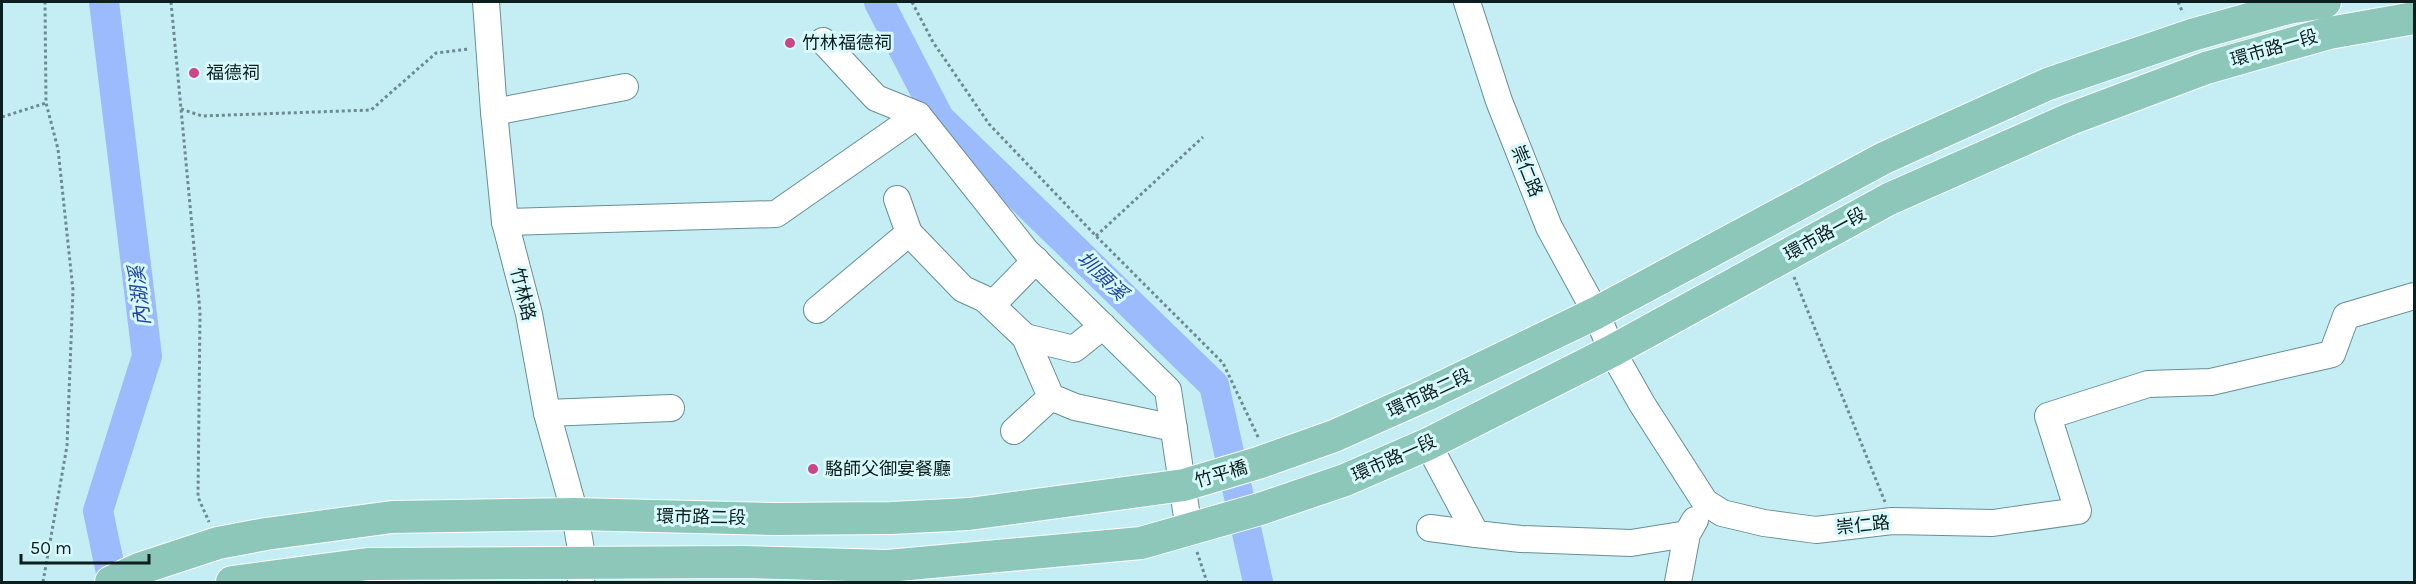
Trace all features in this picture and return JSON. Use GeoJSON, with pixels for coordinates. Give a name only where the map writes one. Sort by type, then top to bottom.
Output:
{"type":"FeatureCollection","features":[{"type":"Feature","properties":{"kind":"main road","name":"環市路一段"},"geometry":{"type":"LineString","coordinates":[[1596,312],[1884,158],[2048,84],[2192,35],[2288,8],[2325,2]]}},
{"type":"Feature","properties":{"kind":"main road","name":"環市路一段"},"geometry":{"type":"LineString","coordinates":[[1189,530],[1345,480],[1428,444],[1612,351],[1889,199],[2070,118],[2216,65],[2329,33],[2415,18]]}},
{"type":"Feature","properties":{"kind":"main road","name":"環市路二段"},"geometry":{"type":"LineString","coordinates":[[1263,462],[1334,436],[1426,395],[1596,312]]}},
{"type":"Feature","properties":{"kind":"main road","name":"竹平橋"},"geometry":{"type":"LineString","coordinates":[[1184,485],[1263,462]]}},
{"type":"Feature","properties":{"kind":"main road","name":"環市路二段"},"geometry":{"type":"LineString","coordinates":[[111,582],[139,569],[218,543],[392,517],[575,514],[774,519],[913,517],[969,514],[1184,485]]}},
{"type":"Feature","properties":{"kind":"main road"},"geometry":{"type":"LineString","coordinates":[[233,582],[367,564],[582,572],[743,562],[887,566],[1141,543],[1189,530]]}},
{"type":"Feature","properties":{"kind":"street","name":"竹林路"},"geometry":{"type":"LineString","coordinates":[[486,2],[505,222],[529,314],[547,413],[575,514],[582,572]]}},
{"type":"Feature","properties":{"kind":"street","name":"崇仁路"},"geometry":{"type":"LineString","coordinates":[[1467,2],[1499,101],[1549,227],[1596,312],[1612,351],[1642,404],[1705,502],[1722,513],[1764,523],[1816,530],[1893,521],[1993,523],[2078,511],[2048,416],[2148,384],[2211,382],[2332,354],[2346,316],[2415,296]]}},
{"type":"Feature","properties":{"kind":"street"},"geometry":{"type":"LineString","coordinates":[[823,41],[876,98],[918,115],[1026,251],[1168,390],[1189,530]]}},
{"type":"Feature","properties":{"kind":"street"},"geometry":{"type":"LineString","coordinates":[[494,112],[625,87]]}},
{"type":"Feature","properties":{"kind":"street"},"geometry":{"type":"LineString","coordinates":[[505,222],[776,214],[918,115]]}},
{"type":"Feature","properties":{"kind":"street"},"geometry":{"type":"LineString","coordinates":[[897,199],[909,233],[963,289],[985,299],[1025,337],[1051,397],[1075,407],[1174,428]]}},
{"type":"Feature","properties":{"kind":"street"},"geometry":{"type":"LineString","coordinates":[[818,310],[909,233]]}},
{"type":"Feature","properties":{"kind":"street"},"geometry":{"type":"LineString","coordinates":[[992,305],[1036,260]]}},
{"type":"Feature","properties":{"kind":"street"},"geometry":{"type":"LineString","coordinates":[[1025,337],[1074,349],[1103,326]]}},
{"type":"Feature","properties":{"kind":"street"},"geometry":{"type":"LineString","coordinates":[[1014,431],[1051,397]]}},
{"type":"Feature","properties":{"kind":"street"},"geometry":{"type":"LineString","coordinates":[[547,413],[671,408]]}},
{"type":"Feature","properties":{"kind":"street"},"geometry":{"type":"LineString","coordinates":[[1428,444],[1476,534]]}},
{"type":"Feature","properties":{"kind":"street"},"geometry":{"type":"LineString","coordinates":[[1677,582],[1688,534],[1705,502]]}},
{"type":"Feature","properties":{"kind":"street"},"geometry":{"type":"LineString","coordinates":[[1430,528],[1521,539],[1631,543],[1688,534]]}},
{"type":"Feature","properties":{"kind":"path"},"geometry":{"type":"LineString","coordinates":[[43,582],[67,446],[73,290],[58,149],[46,103],[45,2]]}},
{"type":"Feature","properties":{"kind":"path"},"geometry":{"type":"LineString","coordinates":[[171,2],[200,312],[198,496],[218,543]]}},
{"type":"Feature","properties":{"kind":"path"},"geometry":{"type":"LineString","coordinates":[[912,2],[933,42],[989,124],[1096,236],[1223,363],[1263,462]]}},
{"type":"Feature","properties":{"kind":"path"},"geometry":{"type":"LineString","coordinates":[[181,109],[202,116],[371,110],[436,53],[489,47]]}},
{"type":"Feature","properties":{"kind":"path"},"geometry":{"type":"LineString","coordinates":[[2,117],[46,103]]}},
{"type":"Feature","properties":{"kind":"path"},"geometry":{"type":"LineString","coordinates":[[1096,236],[1203,137]]}},
{"type":"Feature","properties":{"kind":"path"},"geometry":{"type":"LineString","coordinates":[[1785,256],[1893,521]]}},
{"type":"Feature","properties":{"kind":"path"},"geometry":{"type":"LineString","coordinates":[[1189,530],[1207,582]]}},
{"type":"Feature","properties":{"kind":"waterway","name":"內湖溪"},"geometry":{"type":"LineString","coordinates":[[104,2],[147,356],[98,511],[113,582]]}},
{"type":"Feature","properties":{"kind":"waterway","name":"圳頭溪"},"geometry":{"type":"LineString","coordinates":[[879,2],[939,118],[1214,385],[1258,582]]}},
{"type":"Feature","properties":{"kind":"place","name":"竹林福德祠"},"geometry":{"type":"Point","coordinates":[790,43]}},
{"type":"Feature","properties":{"kind":"place","name":"福德祠"},"geometry":{"type":"Point","coordinates":[194,73]}},
{"type":"Feature","properties":{"kind":"place","name":"駱師父御宴餐廳"},"geometry":{"type":"Point","coordinates":[813,469]}}]}
